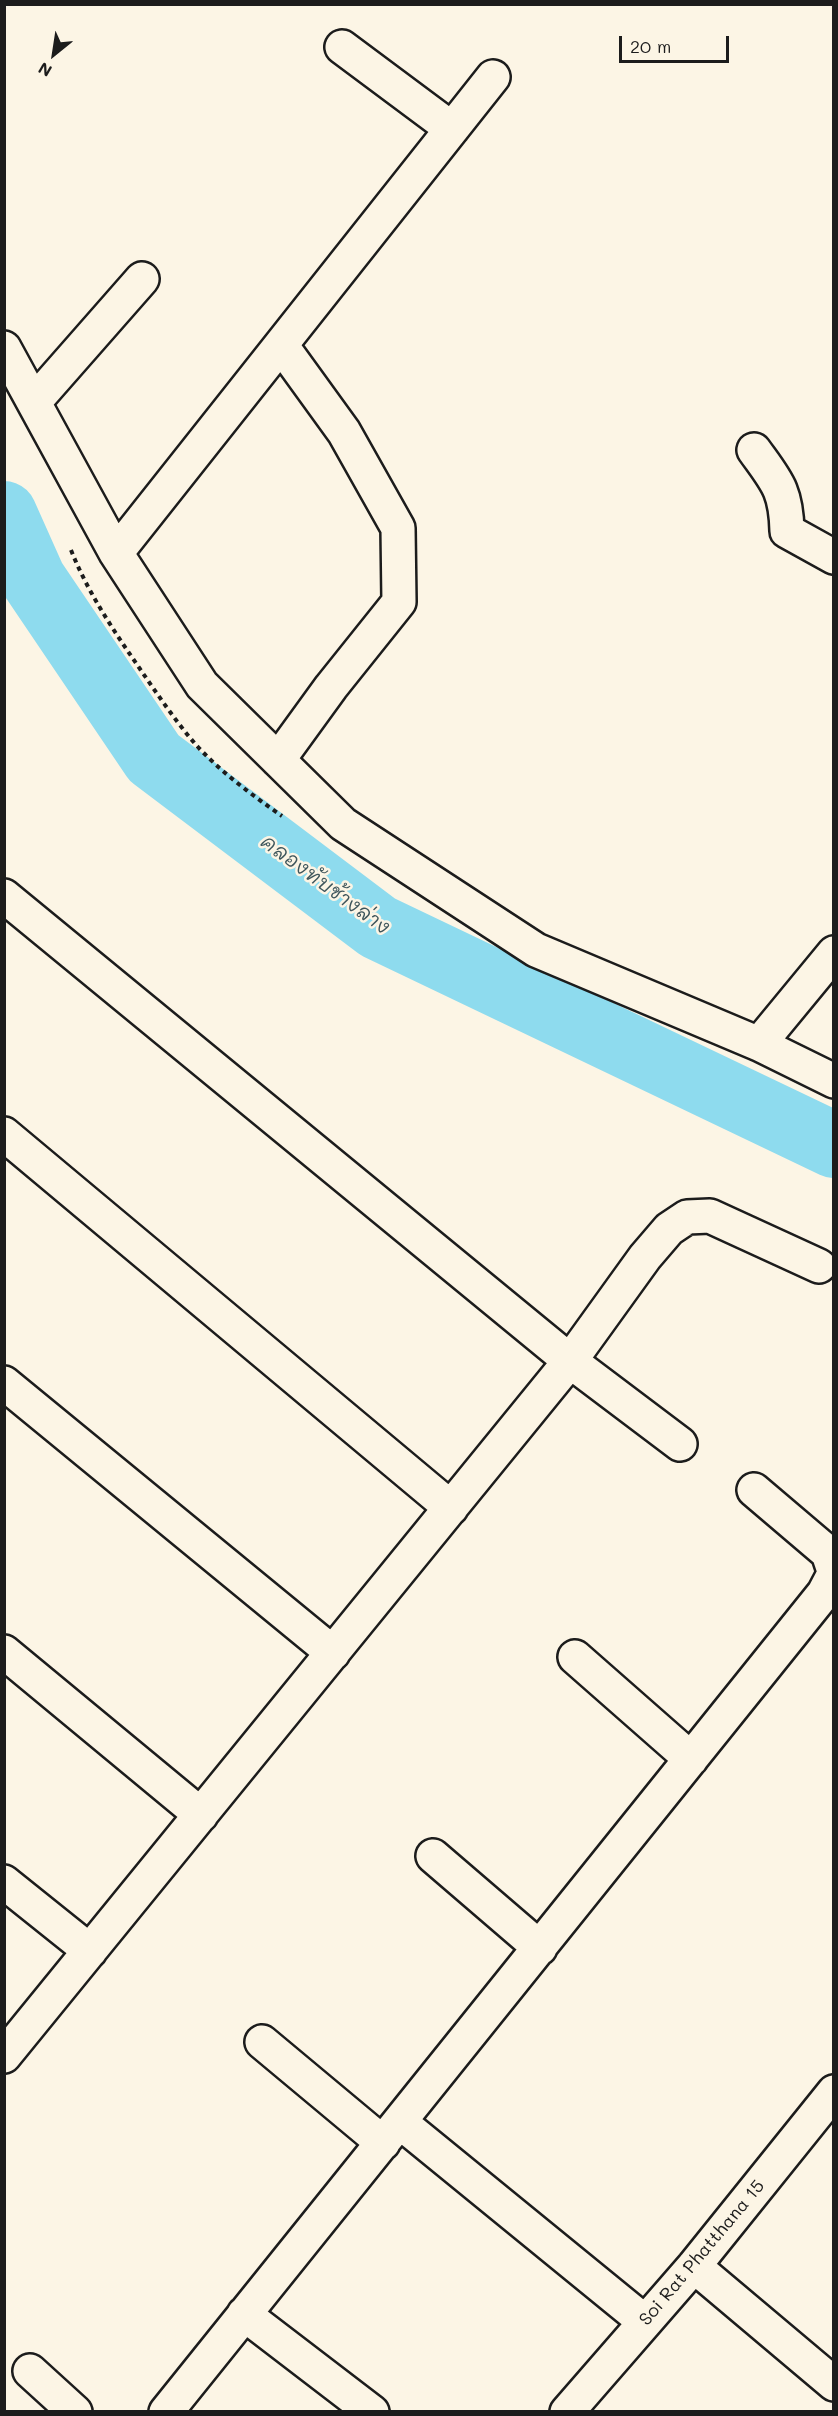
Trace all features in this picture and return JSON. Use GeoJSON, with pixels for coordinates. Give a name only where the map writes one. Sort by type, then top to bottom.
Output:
{"type":"FeatureCollection","features":[{"type":"Feature","properties":{"kind":"street"},"geometry":{"type":"LineString","coordinates":[[342,47],[452,129]]}},
{"type":"Feature","properties":{"kind":"street"},"geometry":{"type":"LineString","coordinates":[[116,553],[493,77]]}},
{"type":"Feature","properties":{"kind":"street"},"geometry":{"type":"LineString","coordinates":[[34,402],[142,279]]}},
{"type":"Feature","properties":{"kind":"street"},"geometry":{"type":"LineString","coordinates":[[278,759],[331,687],[399,602],[398,528],[344,432],[281,345]]}},
{"type":"Feature","properties":{"kind":"street"},"geometry":{"type":"LineString","coordinates":[[4,348],[116,553],[202,685],[343,824],[536,950],[759,1044],[834,1081]]}},
{"type":"Feature","properties":{"kind":"street"},"geometry":{"type":"LineString","coordinates":[[754,450],[776,480],[786,504],[787,531],[834,557]]}},
{"type":"Feature","properties":{"kind":"street"},"geometry":{"type":"LineString","coordinates":[[4,896],[570,1361],[680,1444]]}},
{"type":"Feature","properties":{"kind":"street"},"geometry":{"type":"LineString","coordinates":[[759,1044],[834,953]]}},
{"type":"Feature","properties":{"kind":"street"},"geometry":{"type":"LineString","coordinates":[[4,1134],[451,1508]]}},
{"type":"Feature","properties":{"kind":"street"},"geometry":{"type":"LineString","coordinates":[[4,2056],[570,1361],[645,1257],[669,1229],[687,1217],[710,1216],[819,1266]]}},
{"type":"Feature","properties":{"kind":"street"},"geometry":{"type":"LineString","coordinates":[[4,1383],[333,1653]]}},
{"type":"Feature","properties":{"kind":"street"},"geometry":{"type":"LineString","coordinates":[[166,2412],[824,1593],[834,1573],[828,1553],[754,1490]]}},
{"type":"Feature","properties":{"kind":"street"},"geometry":{"type":"LineString","coordinates":[[4,1652],[201,1815]]}},
{"type":"Feature","properties":{"kind":"street"},"geometry":{"type":"LineString","coordinates":[[575,1657],[691,1759]]}},
{"type":"Feature","properties":{"kind":"street"},"geometry":{"type":"LineString","coordinates":[[433,1857],[540,1948]]}},
{"type":"Feature","properties":{"kind":"street"},"geometry":{"type":"LineString","coordinates":[[4,1882],[90,1951]]}},
{"type":"Feature","properties":{"kind":"street"},"geometry":{"type":"LineString","coordinates":[[262,2042],[392,2132],[645,2322]]}},
{"type":"Feature","properties":{"kind":"street","name":"Soi Rat Phatthana 15"},"geometry":{"type":"LineString","coordinates":[[567,2412],[694,2266],[834,2092]]}},
{"type":"Feature","properties":{"kind":"street"},"geometry":{"type":"LineString","coordinates":[[694,2266],[834,2384]]}},
{"type":"Feature","properties":{"kind":"street"},"geometry":{"type":"LineString","coordinates":[[244,2314],[372,2412]]}},
{"type":"Feature","properties":{"kind":"street"},"geometry":{"type":"LineString","coordinates":[[30,2371],[75,2412]]}},
{"type":"Feature","properties":{"kind":"waterway","name":"คลองทับช้างล่าง"},"geometry":{"type":"LineString","coordinates":[[4,514],[33,579],[154,758],[378,927],[834,1145]]}}]}
